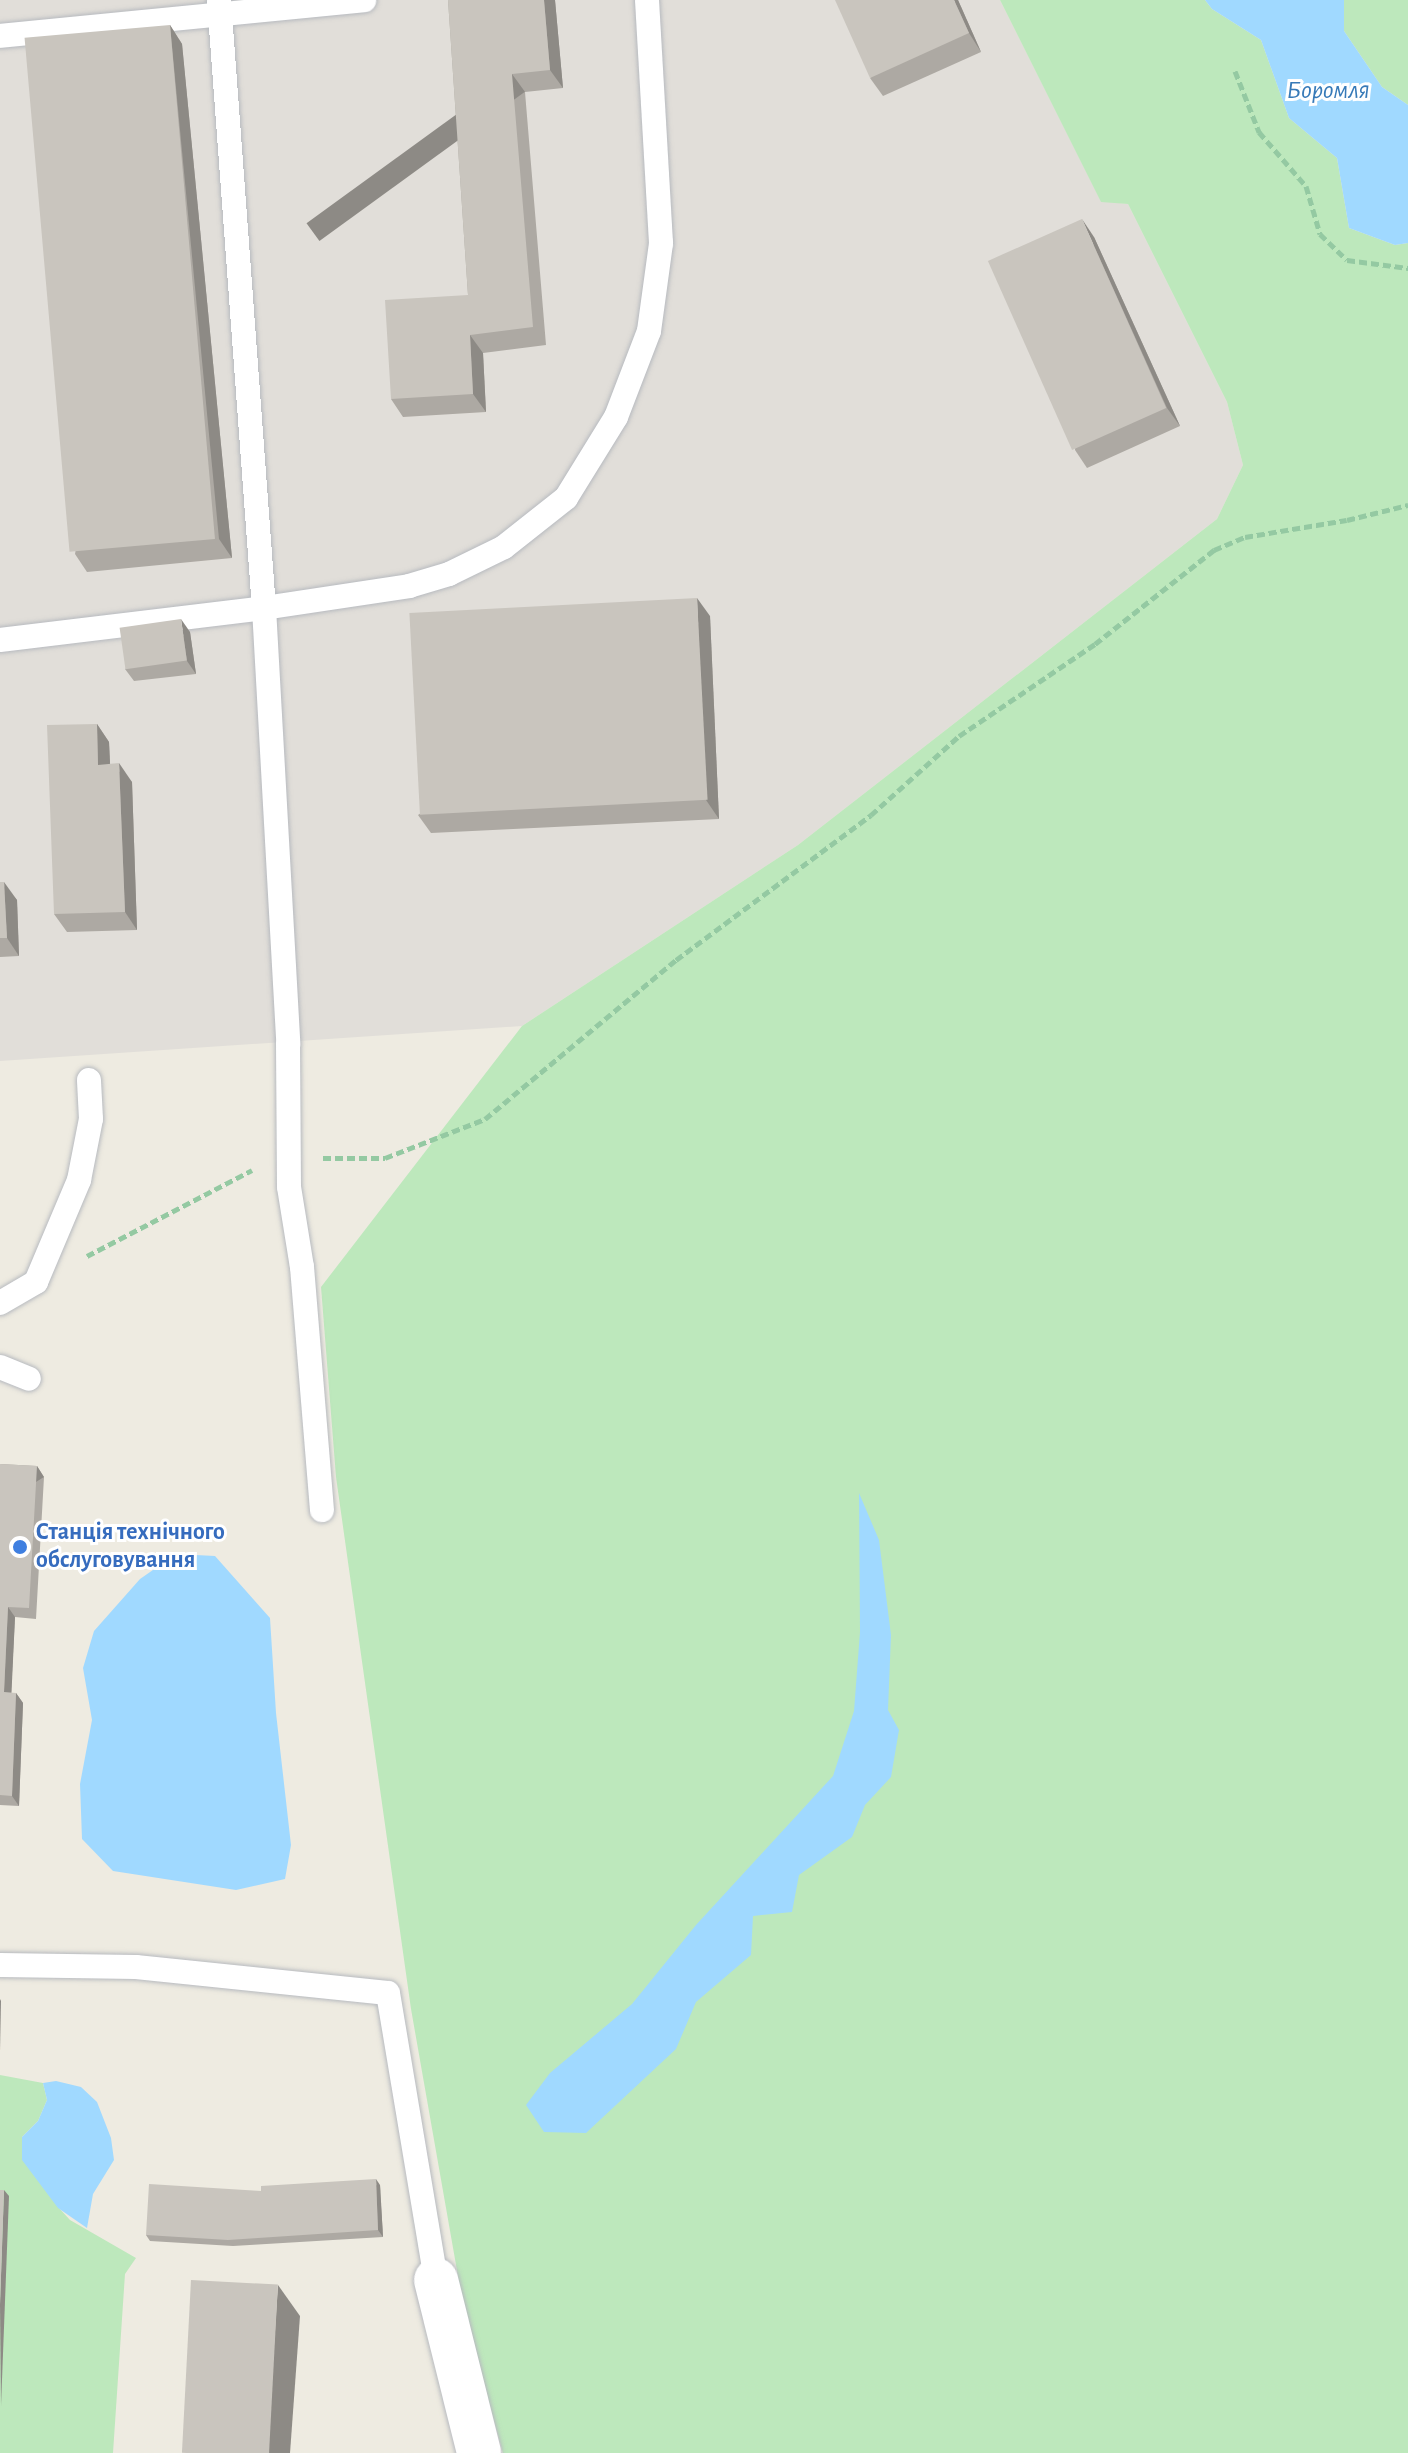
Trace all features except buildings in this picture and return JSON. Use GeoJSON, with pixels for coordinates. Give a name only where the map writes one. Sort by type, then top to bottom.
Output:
{"type":"FeatureCollection","features":[{"type":"Feature","properties":{"kind":"street"},"geometry":{"type":"LineString","coordinates":[[436,2280],[479,2453]]}},
{"type":"Feature","properties":{"kind":"lane"},"geometry":{"type":"LineString","coordinates":[[219,0],[264,608],[288,1044],[289,1187],[302,1267],[322,1510]]}},
{"type":"Feature","properties":{"kind":"lane"},"geometry":{"type":"LineString","coordinates":[[0,36],[364,0]]}},
{"type":"Feature","properties":{"kind":"lane"},"geometry":{"type":"LineString","coordinates":[[0,640],[264,608],[409,586],[449,574],[504,547],[566,498],[616,417],[649,331],[661,243],[647,0]]}},
{"type":"Feature","properties":{"kind":"lane"},"geometry":{"type":"LineString","coordinates":[[0,1303],[36,1282],[79,1180],[91,1119],[89,1080]]}},
{"type":"Feature","properties":{"kind":"lane"},"geometry":{"type":"LineString","coordinates":[[0,1367],[29,1379]]}},
{"type":"Feature","properties":{"kind":"lane"},"geometry":{"type":"LineString","coordinates":[[0,1965],[136,1967],[388,1993],[436,2280]]}},
{"type":"Feature","properties":{"kind":"path"},"geometry":{"type":"LineString","coordinates":[[1235,71],[1259,132],[1306,186],[1320,234],[1347,260],[1408,268]]}},
{"type":"Feature","properties":{"kind":"path"},"geometry":{"type":"LineString","coordinates":[[315,1158],[385,1158],[485,1119],[676,960],[871,815],[959,736],[1095,644],[1214,550],[1245,537],[1303,529],[1408,505]]}},
{"type":"Feature","properties":{"kind":"path"},"geometry":{"type":"LineString","coordinates":[[36,1282],[259,1166]]}},
{"type":"Feature","properties":{"kind":"shaded area"},"geometry":{"type":"Polygon","coordinates":[[[0,0],[1000,0],[1101,201],[1128,204],[1227,402],[1243,465],[1217,519],[798,845],[522,1026],[0,1061],[0,0]]]}},
{"type":"Feature","properties":{"kind":"green space"},"geometry":{"type":"Polygon","coordinates":[[[1000,0],[1205,0],[1212,9],[1261,40],[1289,118],[1337,158],[1349,228],[1395,245],[1408,243],[1408,2453],[503,2453],[465,2316],[411,2009],[336,1477],[321,1287],[522,1026],[798,845],[1217,519],[1243,465],[1227,402],[1128,204],[1101,202],[1000,0]]]}},
{"type":"Feature","properties":{"kind":"green space"},"geometry":{"type":"Polygon","coordinates":[[[1344,0],[1408,0],[1408,105],[1382,87],[1344,31],[1344,0]]]}},
{"type":"Feature","properties":{"kind":"green space"},"geometry":{"type":"Polygon","coordinates":[[[0,2075],[43,2083],[47,2100],[38,2121],[22,2137],[22,2159],[70,2220],[136,2258],[125,2274],[113,2453],[0,2453],[0,2075]]]}},
{"type":"Feature","properties":{"kind":"water","name":"Боромля"},"geometry":{"type":"Polygon","coordinates":[[[1205,0],[1344,0],[1344,31],[1382,87],[1408,105],[1408,243],[1395,245],[1349,228],[1337,158],[1289,118],[1261,40],[1212,9],[1205,0]]]}},
{"type":"Feature","properties":{"kind":"water"},"geometry":{"type":"Polygon","coordinates":[[[859,1493],[879,1540],[891,1635],[888,1710],[899,1730],[891,1777],[865,1805],[852,1837],[799,1875],[792,1912],[753,1916],[751,1955],[696,2002],[676,2049],[586,2133],[544,2132],[526,2105],[550,2073],[632,2004],[696,1925],[833,1776],[854,1711],[860,1632],[859,1493]]]}},
{"type":"Feature","properties":{"kind":"water"},"geometry":{"type":"Polygon","coordinates":[[[176,1554],[215,1556],[270,1618],[276,1713],[291,1845],[285,1879],[236,1890],[113,1871],[82,1839],[80,1784],[92,1720],[83,1668],[94,1631],[140,1579],[176,1554]]]}},
{"type":"Feature","properties":{"kind":"water"},"geometry":{"type":"Polygon","coordinates":[[[56,2081],[81,2087],[97,2102],[111,2138],[114,2160],[93,2194],[87,2228],[58,2208],[22,2160],[22,2137],[38,2121],[47,2100],[43,2083],[56,2081]]]}},
{"type":"Feature","properties":{"kind":"place","name":"Cтанція технічного обслуговування"},"geometry":{"type":"Point","coordinates":[20,1547]}}]}
